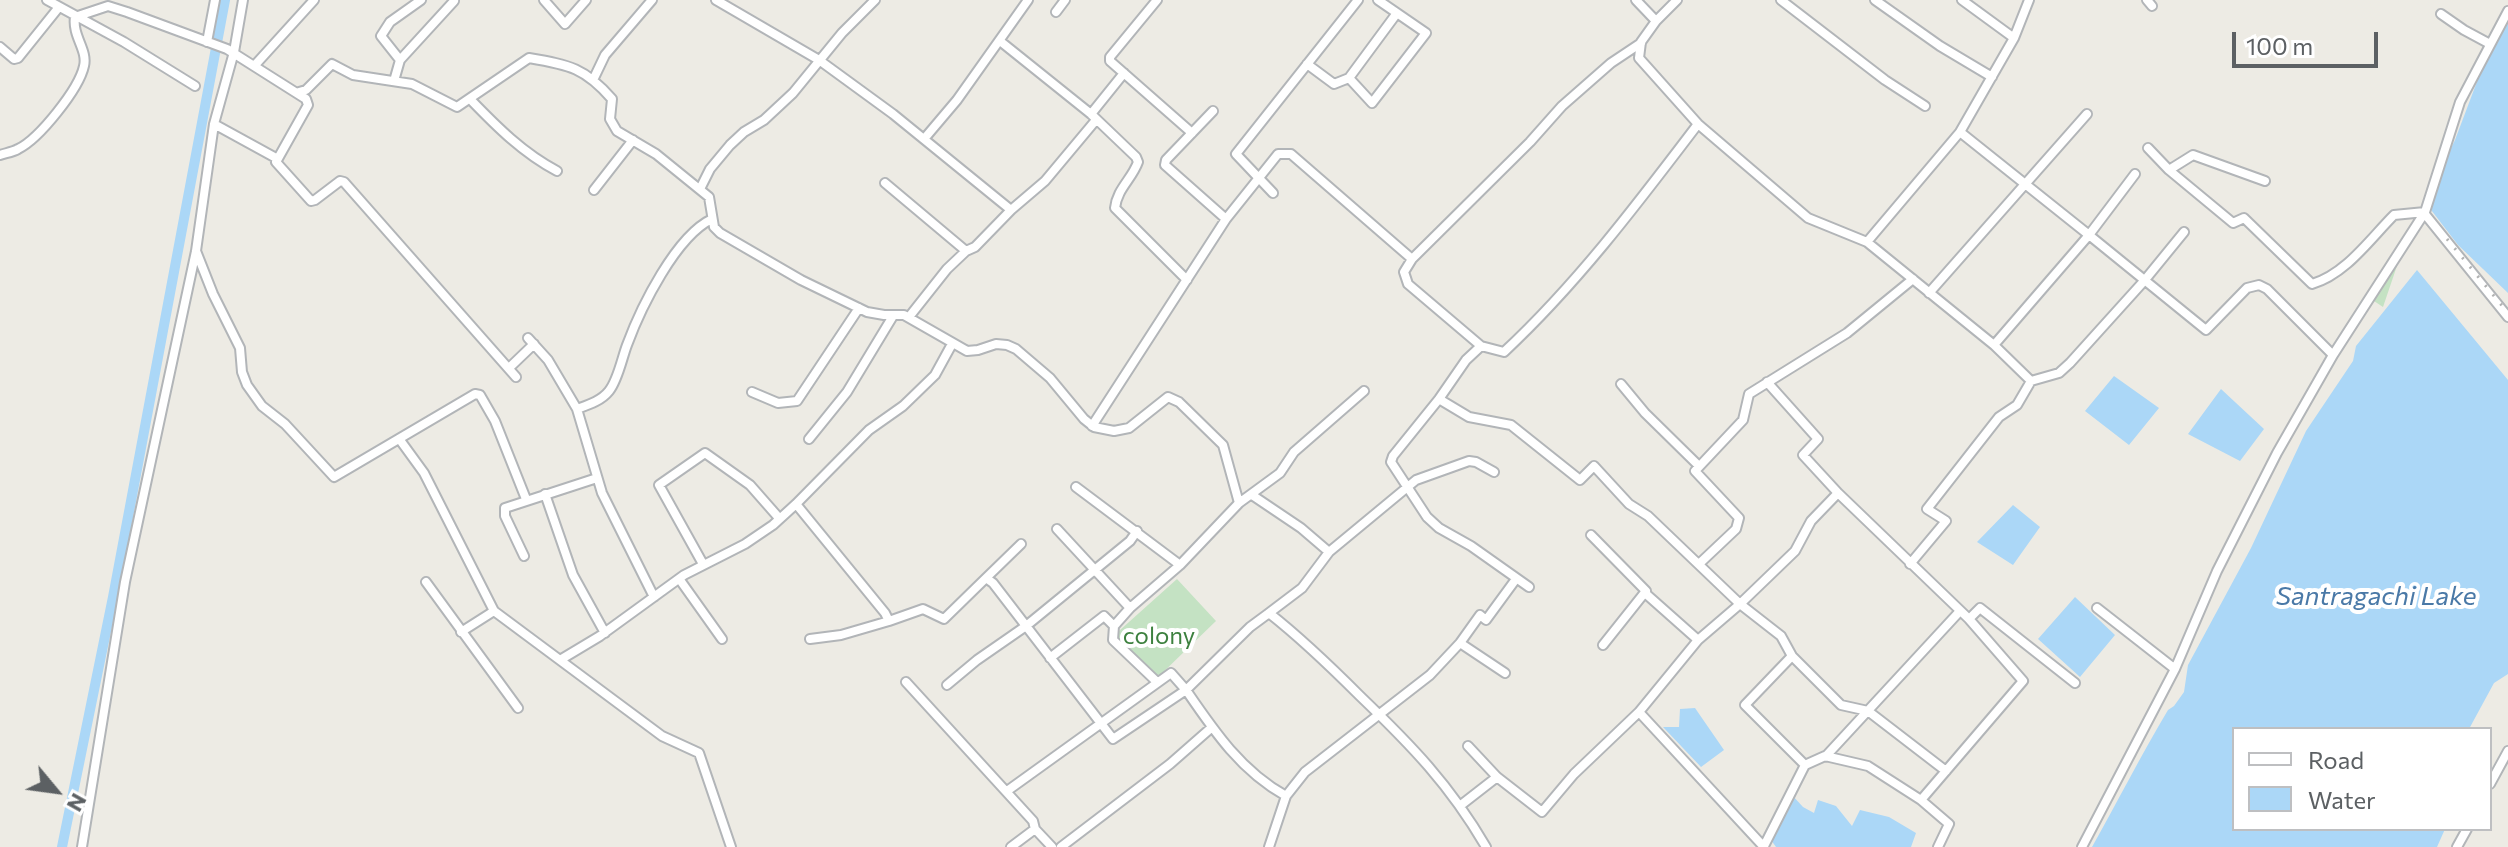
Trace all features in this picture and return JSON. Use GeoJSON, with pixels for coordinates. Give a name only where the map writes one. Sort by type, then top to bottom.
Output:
{"type":"FeatureCollection","features":[{"type":"Feature","properties":{"kind":"street"},"geometry":{"type":"LineString","coordinates":[[47,0],[195,86]]}},
{"type":"Feature","properties":{"kind":"street"},"geometry":{"type":"LineString","coordinates":[[207,42],[215,0]]}},
{"type":"Feature","properties":{"kind":"street"},"geometry":{"type":"LineString","coordinates":[[82,847],[125,582],[196,251],[214,124],[243,0]]}},
{"type":"Feature","properties":{"kind":"street"},"geometry":{"type":"LineString","coordinates":[[255,65],[314,0]]}},
{"type":"Feature","properties":{"kind":"street"},"geometry":{"type":"LineString","coordinates":[[400,60],[381,36],[390,22],[421,0]]}},
{"type":"Feature","properties":{"kind":"street"},"geometry":{"type":"LineString","coordinates":[[544,0],[565,24],[586,0]]}},
{"type":"Feature","properties":{"kind":"street"},"geometry":{"type":"LineString","coordinates":[[594,78],[605,55],[652,0]]}},
{"type":"Feature","properties":{"kind":"street"},"geometry":{"type":"LineString","coordinates":[[716,0],[819,60],[1011,210]]}},
{"type":"Feature","properties":{"kind":"street"},"geometry":{"type":"LineString","coordinates":[[700,189],[710,169],[730,145],[793,93],[875,0]]}},
{"type":"Feature","properties":{"kind":"street"},"geometry":{"type":"LineString","coordinates":[[924,139],[957,100],[1028,0]]}},
{"type":"Feature","properties":{"kind":"street"},"geometry":{"type":"LineString","coordinates":[[1056,12],[1065,0]]}},
{"type":"Feature","properties":{"kind":"street"},"geometry":{"type":"LineString","coordinates":[[1157,0],[1110,57],[1110,61],[1192,133]]}},
{"type":"Feature","properties":{"kind":"street"},"geometry":{"type":"LineString","coordinates":[[1273,193],[1236,154],[1358,0]]}},
{"type":"Feature","properties":{"kind":"street"},"geometry":{"type":"LineString","coordinates":[[1349,78],[1372,103],[1426,33],[1378,0]]}},
{"type":"Feature","properties":{"kind":"street"},"geometry":{"type":"LineString","coordinates":[[1636,0],[1656,21]]}},
{"type":"Feature","properties":{"kind":"street"},"geometry":{"type":"LineString","coordinates":[[1677,0],[1641,42],[1611,63],[1562,106],[1412,259],[1404,272],[1408,284],[1481,346],[1504,352],[1531,327],[1641,200],[1698,124]]}},
{"type":"Feature","properties":{"kind":"street"},"geometry":{"type":"LineString","coordinates":[[1781,0],[1885,80],[1925,106]]}},
{"type":"Feature","properties":{"kind":"street"},"geometry":{"type":"LineString","coordinates":[[1875,0],[1940,46],[1992,77]]}},
{"type":"Feature","properties":{"kind":"street"},"geometry":{"type":"LineString","coordinates":[[1962,0],[2014,38]]}},
{"type":"Feature","properties":{"kind":"street"},"geometry":{"type":"LineString","coordinates":[[1867,242],[1960,132],[2014,38],[2029,0]]}},
{"type":"Feature","properties":{"kind":"street"},"geometry":{"type":"LineString","coordinates":[[394,81],[400,60],[454,1]]}},
{"type":"Feature","properties":{"kind":"street"},"geometry":{"type":"LineString","coordinates":[[75,17],[108,6],[230,50],[299,92],[308,105],[276,162],[311,201],[340,181],[344,182],[516,377]]}},
{"type":"Feature","properties":{"kind":"street"},"geometry":{"type":"LineString","coordinates":[[0,47],[14,59],[18,58],[59,7]]}},
{"type":"Feature","properties":{"kind":"street"},"geometry":{"type":"LineString","coordinates":[[2082,847],[2175,669],[2224,558],[2277,453],[2333,355],[2424,213],[2460,102],[2508,11]]}},
{"type":"Feature","properties":{"kind":"street"},"geometry":{"type":"LineString","coordinates":[[1307,64],[1334,84],[1349,78],[1397,13]]}},
{"type":"Feature","properties":{"kind":"street"},"geometry":{"type":"LineString","coordinates":[[2441,14],[2490,44]]}},
{"type":"Feature","properties":{"kind":"street"},"geometry":{"type":"LineString","coordinates":[[0,155],[21,148],[67,102],[85,65],[74,28],[75,17]]}},
{"type":"Feature","properties":{"kind":"street"},"geometry":{"type":"LineString","coordinates":[[1000,41],[1094,117],[1136,157],[1138,162],[1118,192],[1115,203],[1117,212],[1187,280]]}},
{"type":"Feature","properties":{"kind":"street"},"geometry":{"type":"LineString","coordinates":[[1641,42],[1639,58],[1698,124],[1808,218],[1867,242],[1994,345],[2031,381]]}},
{"type":"Feature","properties":{"kind":"street"},"geometry":{"type":"LineString","coordinates":[[299,92],[306,90],[332,64],[353,75],[412,84],[457,107],[529,58],[573,68],[594,78],[612,99],[612,125],[656,154],[711,200],[714,227],[720,233],[801,280],[874,314],[909,317],[952,344],[973,351],[996,344],[1016,349],[1050,378],[1092,426],[1114,431],[1129,428],[1168,397],[1179,402],[1223,445],[1239,503]]}},
{"type":"Feature","properties":{"kind":"street"},"geometry":{"type":"LineString","coordinates":[[909,317],[947,269],[1045,181],[1124,73]]}},
{"type":"Feature","properties":{"kind":"street"},"geometry":{"type":"LineString","coordinates":[[470,99],[511,140],[557,171]]}},
{"type":"Feature","properties":{"kind":"street"},"geometry":{"type":"LineString","coordinates":[[1213,111],[1166,160],[1165,165],[1226,219]]}},
{"type":"Feature","properties":{"kind":"street"},"geometry":{"type":"LineString","coordinates":[[1929,293],[2087,114]]}},
{"type":"Feature","properties":{"kind":"street"},"geometry":{"type":"LineString","coordinates":[[214,124],[276,158]]}},
{"type":"Feature","properties":{"kind":"street"},"geometry":{"type":"LineString","coordinates":[[1960,132],[2206,330],[2247,288],[2259,285],[2267,289],[2333,355]]}},
{"type":"Feature","properties":{"kind":"street"},"geometry":{"type":"LineString","coordinates":[[594,190],[633,140]]}},
{"type":"Feature","properties":{"kind":"street"},"geometry":{"type":"LineString","coordinates":[[2148,148],[2169,170],[2233,223],[2244,218],[2312,284],[2328,279],[2340,270],[2394,215],[2424,213]]}},
{"type":"Feature","properties":{"kind":"street"},"geometry":{"type":"LineString","coordinates":[[1092,426],[1226,219],[1278,154],[1291,154],[1412,259]]}},
{"type":"Feature","properties":{"kind":"street"},"geometry":{"type":"LineString","coordinates":[[2169,170],[2193,155],[2265,181]]}},
{"type":"Feature","properties":{"kind":"street"},"geometry":{"type":"LineString","coordinates":[[1994,345],[2089,235],[2135,174]]}},
{"type":"Feature","properties":{"kind":"street"},"geometry":{"type":"LineString","coordinates":[[885,183],[966,251]]}},
{"type":"Feature","properties":{"kind":"street"},"geometry":{"type":"LineString","coordinates":[[2424,213],[2508,317]]}},
{"type":"Feature","properties":{"kind":"street"},"geometry":{"type":"LineString","coordinates":[[577,409],[598,401],[611,389],[638,314],[658,279],[698,226],[712,219]]}},
{"type":"Feature","properties":{"kind":"street"},"geometry":{"type":"LineString","coordinates":[[1910,564],[1946,521],[1927,509],[1999,417],[2017,405],[2031,381],[2059,373],[2144,281],[2184,232]]}},
{"type":"Feature","properties":{"kind":"street"},"geometry":{"type":"LineString","coordinates":[[196,251],[240,348],[242,372],[247,385],[262,406],[285,424],[334,477],[475,394],[480,395],[495,421],[526,499]]}},
{"type":"Feature","properties":{"kind":"street"},"geometry":{"type":"LineString","coordinates":[[1700,563],[1740,523],[1739,518],[1695,471],[1743,420],[1749,394],[1847,333],[1913,279]]}},
{"type":"Feature","properties":{"kind":"street"},"geometry":{"type":"LineString","coordinates":[[752,392],[778,403],[797,401],[859,308]]}},
{"type":"Feature","properties":{"kind":"street"},"geometry":{"type":"LineString","coordinates":[[809,439],[847,392],[893,316]]}},
{"type":"Feature","properties":{"kind":"street"},"geometry":{"type":"LineString","coordinates":[[509,368],[531,341],[548,360],[577,409],[602,493],[654,597]]}},
{"type":"Feature","properties":{"kind":"street"},"geometry":{"type":"LineString","coordinates":[[560,660],[605,633],[684,575],[745,544],[779,518],[869,430],[903,406],[935,375],[952,344]]}},
{"type":"Feature","properties":{"kind":"street"},"geometry":{"type":"LineString","coordinates":[[1481,346],[1466,360],[1391,462],[1427,517],[1439,528],[1471,546],[1529,587]]}},
{"type":"Feature","properties":{"kind":"street"},"geometry":{"type":"LineString","coordinates":[[1767,382],[1818,439],[1803,455],[1838,493],[1969,619],[2023,681],[1921,800]]}},
{"type":"Feature","properties":{"kind":"street"},"geometry":{"type":"LineString","coordinates":[[1621,384],[1645,413],[1699,466]]}},
{"type":"Feature","properties":{"kind":"street"},"geometry":{"type":"LineString","coordinates":[[1157,682],[1113,640],[1114,626],[1180,565],[1239,503],[1280,473],[1294,452],[1364,391]]}},
{"type":"Feature","properties":{"kind":"street"},"geometry":{"type":"LineString","coordinates":[[1439,399],[1469,417],[1511,425],[1580,480],[1594,466],[1629,504],[1648,516],[1740,604],[1781,636],[1792,656],[1841,705],[1868,711],[1946,771]]}},
{"type":"Feature","properties":{"kind":"street"},"geometry":{"type":"LineString","coordinates":[[400,440],[424,473],[494,611],[662,736],[699,753],[731,847]]}},
{"type":"Feature","properties":{"kind":"street"},"geometry":{"type":"LineString","coordinates":[[703,564],[659,485],[705,453],[750,485],[779,518]]}},
{"type":"Feature","properties":{"kind":"street"},"geometry":{"type":"LineString","coordinates":[[986,578],[1113,739],[1186,690],[1250,627],[1302,588],[1329,552],[1416,480],[1469,461],[1494,472]]}},
{"type":"Feature","properties":{"kind":"street"},"geometry":{"type":"LineString","coordinates":[[524,556],[505,516],[505,508],[597,478]]}},
{"type":"Feature","properties":{"kind":"street"},"geometry":{"type":"LineString","coordinates":[[1076,487],[1180,565]]}},
{"type":"Feature","properties":{"kind":"street"},"geometry":{"type":"LineString","coordinates":[[1468,746],[1497,777],[1542,812],[1574,774],[1639,712],[1698,640],[1795,551],[1811,521],[1838,493]]}},
{"type":"Feature","properties":{"kind":"street"},"geometry":{"type":"LineString","coordinates":[[545,494],[573,575],[605,633]]}},
{"type":"Feature","properties":{"kind":"street"},"geometry":{"type":"LineString","coordinates":[[1252,495],[1301,528],[1329,552]]}},
{"type":"Feature","properties":{"kind":"street"},"geometry":{"type":"LineString","coordinates":[[796,504],[889,621]]}},
{"type":"Feature","properties":{"kind":"street"},"geometry":{"type":"LineString","coordinates":[[1057,529],[1130,608]]}},
{"type":"Feature","properties":{"kind":"street"},"geometry":{"type":"LineString","coordinates":[[947,685],[1094,571],[1130,541],[1137,531]]}},
{"type":"Feature","properties":{"kind":"street"},"geometry":{"type":"LineString","coordinates":[[1591,535],[1642,585],[1645,593],[1698,640]]}},
{"type":"Feature","properties":{"kind":"street"},"geometry":{"type":"LineString","coordinates":[[810,639],[841,635],[923,609],[944,619],[1021,544]]}},
{"type":"Feature","properties":{"kind":"street"},"geometry":{"type":"LineString","coordinates":[[1269,847],[1286,796],[1305,772],[1430,675],[1460,643],[1480,615],[1486,620],[1516,579]]}},
{"type":"Feature","properties":{"kind":"street"},"geometry":{"type":"LineString","coordinates":[[680,580],[722,639]]}},
{"type":"Feature","properties":{"kind":"street"},"geometry":{"type":"LineString","coordinates":[[426,582],[518,708]]}},
{"type":"Feature","properties":{"kind":"street"},"geometry":{"type":"LineString","coordinates":[[1603,645],[1645,593]]}},
{"type":"Feature","properties":{"kind":"street"},"geometry":{"type":"LineString","coordinates":[[1969,619],[1980,608],[2075,683]]}},
{"type":"Feature","properties":{"kind":"street"},"geometry":{"type":"LineString","coordinates":[[2097,608],[2175,669]]}},
{"type":"Feature","properties":{"kind":"street"},"geometry":{"type":"LineString","coordinates":[[461,632],[494,611]]}},
{"type":"Feature","properties":{"kind":"street"},"geometry":{"type":"LineString","coordinates":[[1639,712],[1764,847],[1805,765],[1826,756],[1960,611]]}},
{"type":"Feature","properties":{"kind":"street"},"geometry":{"type":"LineString","coordinates":[[1269,613],[1301,638],[1417,752],[1461,805],[1486,847]]}},
{"type":"Feature","properties":{"kind":"street"},"geometry":{"type":"LineString","coordinates":[[1050,658],[1104,616],[1114,626]]}},
{"type":"Feature","properties":{"kind":"street"},"geometry":{"type":"LineString","coordinates":[[1460,643],[1505,673]]}},
{"type":"Feature","properties":{"kind":"street"},"geometry":{"type":"LineString","coordinates":[[1792,656],[1745,705],[1805,765]]}},
{"type":"Feature","properties":{"kind":"street"},"geometry":{"type":"LineString","coordinates":[[1007,791],[1171,673],[1243,766],[1264,784],[1286,796]]}},
{"type":"Feature","properties":{"kind":"street"},"geometry":{"type":"LineString","coordinates":[[906,682],[1007,791],[1052,847]]}},
{"type":"Feature","properties":{"kind":"street"},"geometry":{"type":"LineString","coordinates":[[1061,847],[1170,764],[1211,728]]}},
{"type":"Feature","properties":{"kind":"street"},"geometry":{"type":"LineString","coordinates":[[2492,780],[2508,751]]}},
{"type":"Feature","properties":{"kind":"street"},"geometry":{"type":"LineString","coordinates":[[1826,756],[1868,766],[1921,800],[1949,824],[1938,847]]}},
{"type":"Feature","properties":{"kind":"street"},"geometry":{"type":"LineString","coordinates":[[1461,805],[1497,777]]}},
{"type":"Feature","properties":{"kind":"street"},"geometry":{"type":"LineString","coordinates":[[1011,847],[1035,829]]}},
{"type":"Feature","properties":{"kind":"green space"},"geometry":{"type":"Polygon","coordinates":[[[2400,257],[2383,307],[2374,301],[2387,274],[2400,257]]]}},
{"type":"Feature","properties":{"kind":"green space","name":"colony"},"geometry":{"type":"Polygon","coordinates":[[[1177,579],[1216,621],[1154,681],[1110,639],[1177,579]]]}},
{"type":"Feature","properties":{"kind":"water"},"geometry":{"type":"Polygon","coordinates":[[[2508,16],[2508,293],[2458,245],[2425,202],[2508,16]]]}},
{"type":"Feature","properties":{"kind":"water","name":"Santragachi Lake"},"geometry":{"type":"Polygon","coordinates":[[[2417,270],[2508,380],[2508,674],[2494,683],[2470,727],[2232,727],[2232,831],[2444,831],[2437,847],[2092,847],[2168,710],[2184,692],[2188,665],[2251,548],[2306,431],[2353,361],[2356,346],[2417,270]]]}},
{"type":"Feature","properties":{"kind":"water"},"geometry":{"type":"Polygon","coordinates":[[[2114,376],[2159,408],[2129,445],[2085,411],[2114,376]]]}},
{"type":"Feature","properties":{"kind":"water"},"geometry":{"type":"Polygon","coordinates":[[[2221,389],[2264,429],[2240,461],[2188,434],[2221,389]]]}},
{"type":"Feature","properties":{"kind":"water"},"geometry":{"type":"Polygon","coordinates":[[[2013,505],[2040,527],[2013,565],[1977,542],[2013,505]]]}},
{"type":"Feature","properties":{"kind":"water"},"geometry":{"type":"Polygon","coordinates":[[[2075,597],[2115,635],[2080,677],[2038,639],[2075,597]]]}},
{"type":"Feature","properties":{"kind":"water"},"geometry":{"type":"Polygon","coordinates":[[[1695,708],[1724,750],[1701,767],[1663,727],[1679,727],[1680,709],[1695,708]]]}},
{"type":"Feature","properties":{"kind":"water"},"geometry":{"type":"Polygon","coordinates":[[[1792,795],[1814,813],[1818,800],[1836,806],[1852,826],[1860,810],[1889,817],[1916,833],[1911,847],[1776,847],[1766,833],[1792,795]]]}},
{"type":"Feature","properties":{"kind":"waterway"},"geometry":{"type":"LineString","coordinates":[[62,847],[113,597],[225,0]]}},
{"type":"Feature","properties":{"kind":"railway"},"geometry":{"type":"LineString","coordinates":[[2447,239],[2508,313]]}}]}
